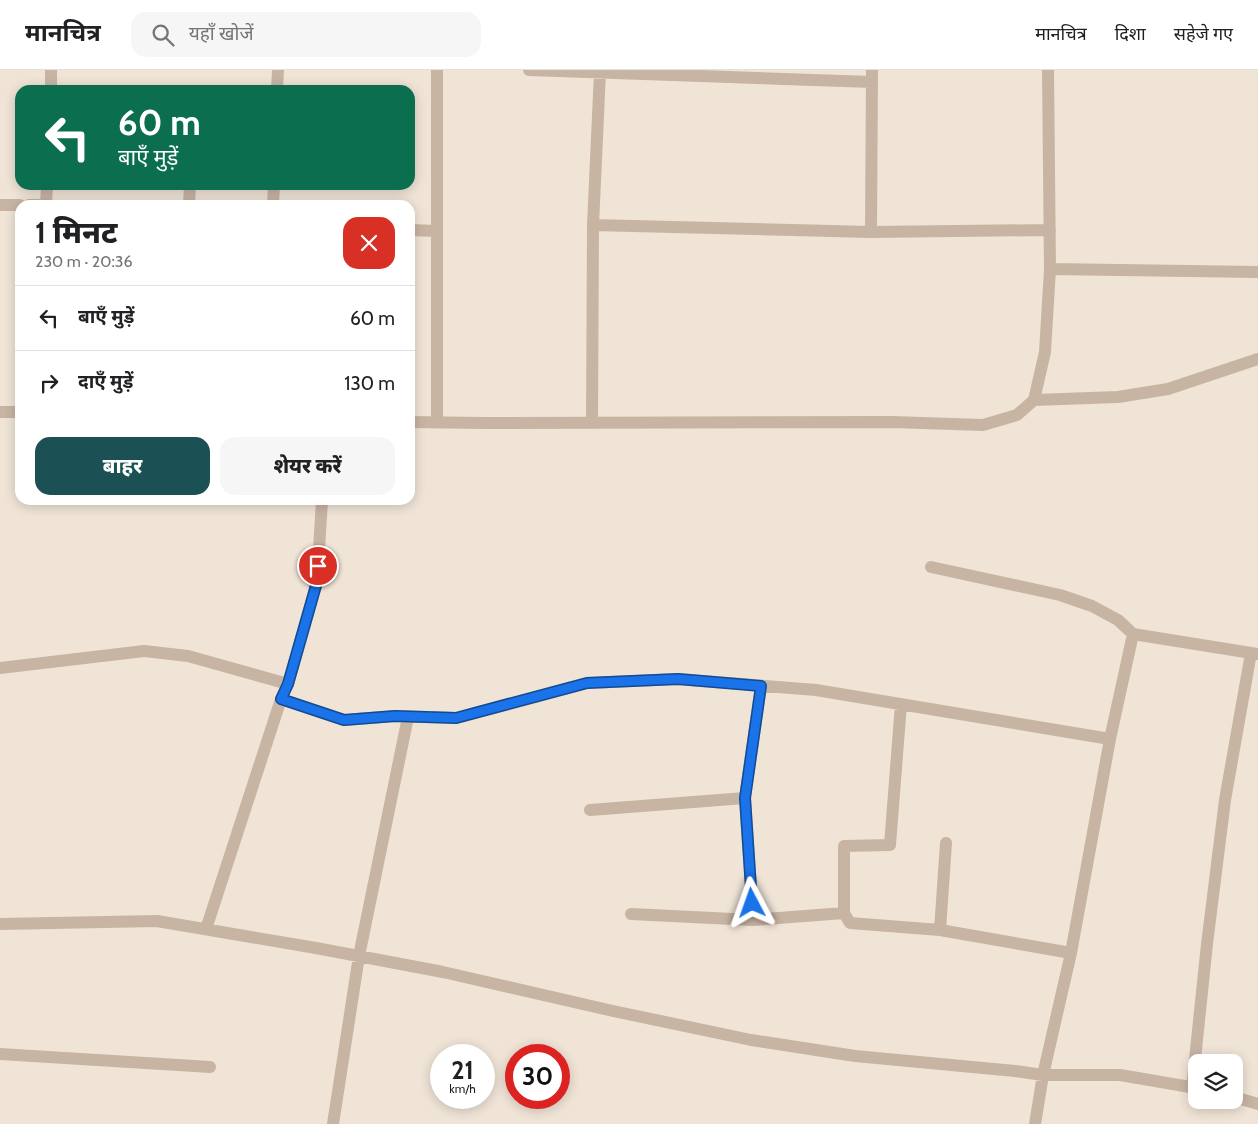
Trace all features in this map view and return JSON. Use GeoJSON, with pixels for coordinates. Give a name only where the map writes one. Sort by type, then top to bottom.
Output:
{"type":"FeatureCollection","features":[{"type":"Feature","properties":{"kind":"street"},"geometry":{"type":"LineString","coordinates":[[51,70],[51,85]]}},
{"type":"Feature","properties":{"kind":"street"},"geometry":{"type":"LineString","coordinates":[[277,85],[278,70]]}},
{"type":"Feature","properties":{"kind":"street"},"geometry":{"type":"LineString","coordinates":[[436,70],[437,422]]}},
{"type":"Feature","properties":{"kind":"street"},"geometry":{"type":"LineString","coordinates":[[529,70],[872,76],[871,232]]}},
{"type":"Feature","properties":{"kind":"street"},"geometry":{"type":"LineString","coordinates":[[415,422],[892,422],[983,425],[1016,415],[1034,400],[1045,352],[1050,269],[1048,70]]}},
{"type":"Feature","properties":{"kind":"street"},"geometry":{"type":"LineString","coordinates":[[592,423],[593,225],[600,72]]}},
{"type":"Feature","properties":{"kind":"street"},"geometry":{"type":"LineString","coordinates":[[0,205],[15,205]]}},
{"type":"Feature","properties":{"kind":"street"},"geometry":{"type":"LineString","coordinates":[[593,225],[871,232],[1050,230]]}},
{"type":"Feature","properties":{"kind":"street"},"geometry":{"type":"LineString","coordinates":[[415,230],[437,231]]}},
{"type":"Feature","properties":{"kind":"street"},"geometry":{"type":"LineString","coordinates":[[1050,269],[1258,272]]}},
{"type":"Feature","properties":{"kind":"street"},"geometry":{"type":"LineString","coordinates":[[1034,400],[1118,398],[1168,389],[1258,358]]}},
{"type":"Feature","properties":{"kind":"street"},"geometry":{"type":"LineString","coordinates":[[0,412],[15,412]]}},
{"type":"Feature","properties":{"kind":"street"},"geometry":{"type":"LineString","coordinates":[[206,929],[281,699],[288,684],[317,582],[322,505]]}},
{"type":"Feature","properties":{"kind":"street"},"geometry":{"type":"LineString","coordinates":[[930,567],[1060,595],[1092,606],[1118,620],[1133,634],[1254,653],[1225,800],[1207,944],[1197,1054]]}},
{"type":"Feature","properties":{"kind":"street"},"geometry":{"type":"LineString","coordinates":[[1036,1124],[1043,1075],[1071,953],[1110,739],[1133,634]]}},
{"type":"Feature","properties":{"kind":"street"},"geometry":{"type":"LineString","coordinates":[[0,668],[144,651],[188,656],[288,684]]}},
{"type":"Feature","properties":{"kind":"street"},"geometry":{"type":"LineString","coordinates":[[281,699],[344,720],[395,716],[456,718],[587,683],[678,679],[816,690],[1110,739]]}},
{"type":"Feature","properties":{"kind":"street"},"geometry":{"type":"LineString","coordinates":[[753,920],[745,798],[761,686]]}},
{"type":"Feature","properties":{"kind":"street"},"geometry":{"type":"LineString","coordinates":[[901,704],[890,845],[844,846],[844,913],[850,923],[940,930],[1071,953]]}},
{"type":"Feature","properties":{"kind":"street"},"geometry":{"type":"LineString","coordinates":[[333,1124],[359,956],[408,717]]}},
{"type":"Feature","properties":{"kind":"street"},"geometry":{"type":"LineString","coordinates":[[590,810],[745,798]]}},
{"type":"Feature","properties":{"kind":"street"},"geometry":{"type":"LineString","coordinates":[[940,930],[946,843]]}},
{"type":"Feature","properties":{"kind":"street"},"geometry":{"type":"LineString","coordinates":[[631,914],[753,920],[844,913]]}},
{"type":"Feature","properties":{"kind":"street"},"geometry":{"type":"LineString","coordinates":[[0,924],[157,921],[443,972],[751,1040],[855,1056],[1043,1075],[1120,1075],[1188,1087]]}},
{"type":"Feature","properties":{"kind":"street"},"geometry":{"type":"LineString","coordinates":[[0,1054],[210,1067]]}},
{"type":"Feature","properties":{"kind":"street"},"geometry":{"type":"LineString","coordinates":[[1243,1100],[1258,1104]]}},
{"type":"Feature","properties":{"kind":"route"},"geometry":{"type":"LineString","coordinates":[[318,566],[317,582],[288,684],[281,699],[344,720],[395,716],[456,718],[587,683],[678,679],[761,686],[745,798],[752,903]]}}]}
